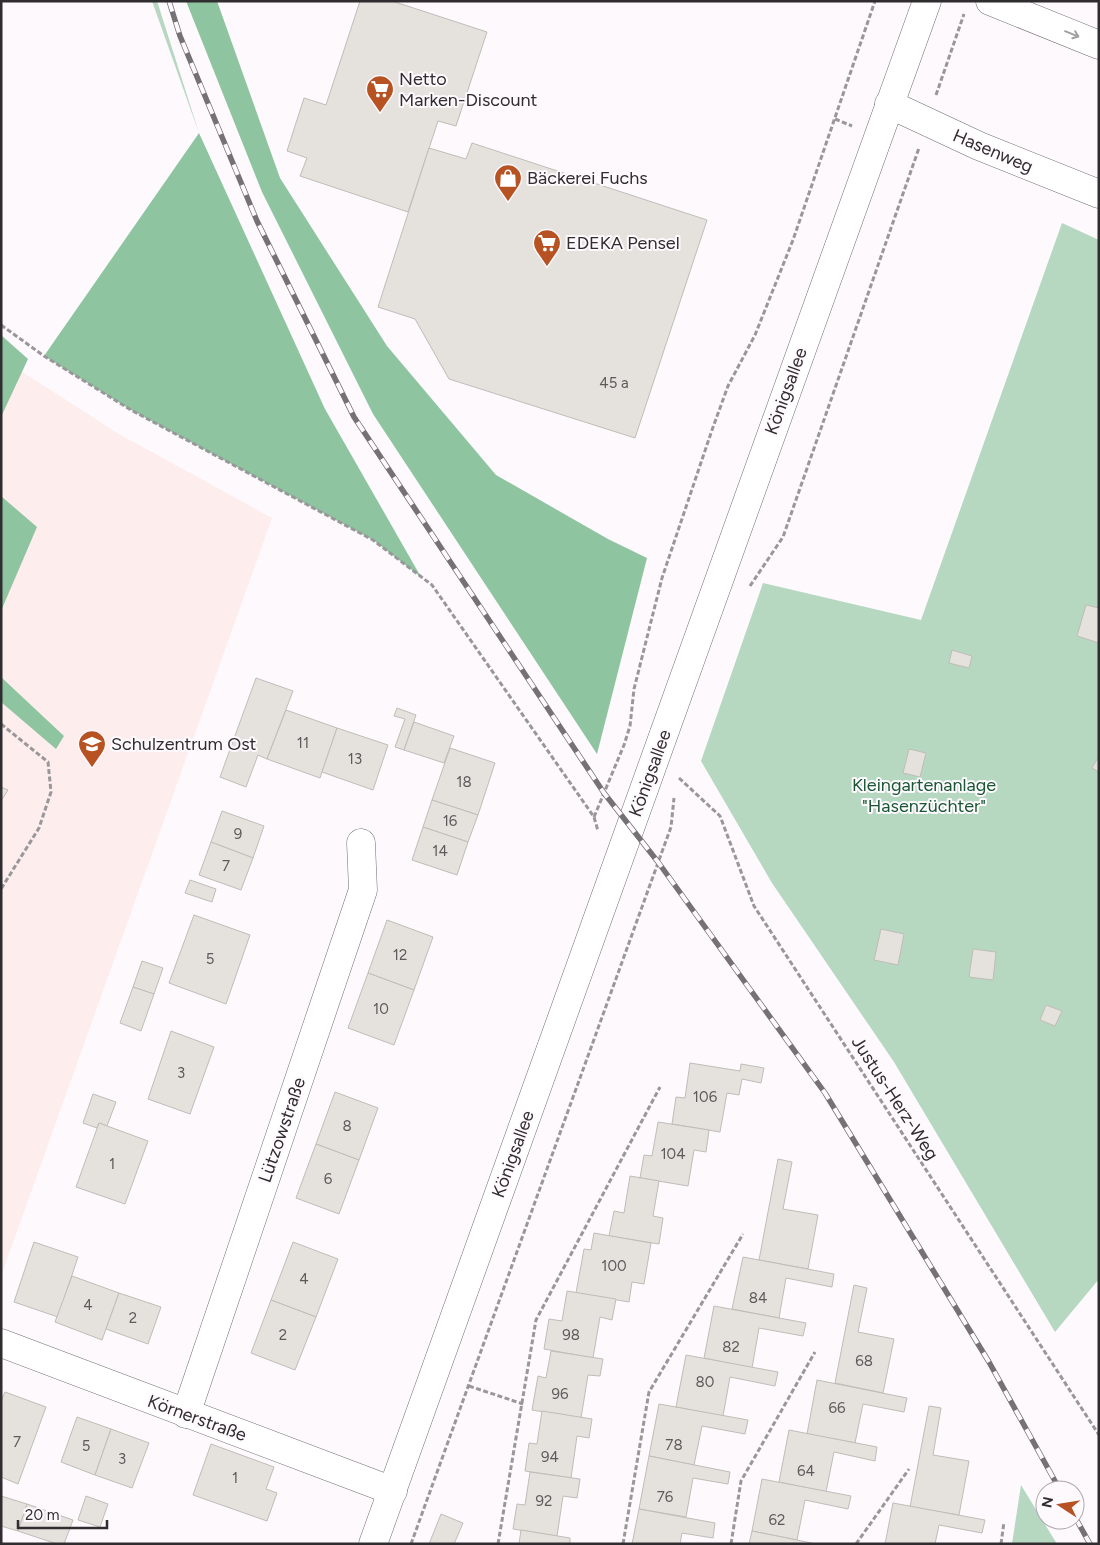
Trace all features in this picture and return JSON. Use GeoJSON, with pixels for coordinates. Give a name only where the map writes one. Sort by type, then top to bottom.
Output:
{"type":"FeatureCollection","features":[{"type":"Feature","properties":{"kind":"main road","name":"Königsallee"},"geometry":{"type":"LineString","coordinates":[[372,1544],[393,1491],[927,1]]}},
{"type":"Feature","properties":{"kind":"main road"},"geometry":{"type":"LineString","coordinates":[[977,6],[1046,23],[1099,45]]}},
{"type":"Feature","properties":{"kind":"main road","name":"Hasenweg"},"geometry":{"type":"LineString","coordinates":[[889,104],[979,146],[1099,194]]}},
{"type":"Feature","properties":{"kind":"main road","name":"Lützowstraße"},"geometry":{"type":"LineString","coordinates":[[186,1414],[362,890],[361,844]]}},
{"type":"Feature","properties":{"kind":"main road","name":"Körnerstraße"},"geometry":{"type":"LineString","coordinates":[[1,1343],[393,1491]]}},
{"type":"Feature","properties":{"kind":"path"},"geometry":{"type":"LineString","coordinates":[[1,325],[44,356],[131,410],[373,540],[432,585],[594,818],[630,726],[634,688],[662,578],[712,430],[728,386],[755,335],[793,240],[875,1]]}},
{"type":"Feature","properties":{"kind":"path"},"geometry":{"type":"LineString","coordinates":[[941,78],[977,6]]}},
{"type":"Feature","properties":{"kind":"path"},"geometry":{"type":"LineString","coordinates":[[746,592],[783,537],[918,151]]}},
{"type":"Feature","properties":{"kind":"path"},"geometry":{"type":"LineString","coordinates":[[1,724],[48,762],[51,792],[39,828],[1,889]]}},
{"type":"Feature","properties":{"kind":"path","name":"Justus-Herz-Weg"},"geometry":{"type":"LineString","coordinates":[[675,784],[676,775],[720,816],[754,906],[1099,1435]]}},
{"type":"Feature","properties":{"kind":"path"},"geometry":{"type":"LineString","coordinates":[[411,1544],[671,827],[674,792]]}},
{"type":"Feature","properties":{"kind":"path"},"geometry":{"type":"LineString","coordinates":[[498,1544],[536,1320],[660,1087]]}},
{"type":"Feature","properties":{"kind":"path"},"geometry":{"type":"LineString","coordinates":[[623,1544],[649,1392],[743,1234]]}},
{"type":"Feature","properties":{"kind":"path"},"geometry":{"type":"LineString","coordinates":[[730,1544],[741,1481],[815,1352]]}},
{"type":"Feature","properties":{"kind":"path"},"geometry":{"type":"LineString","coordinates":[[469,1386],[523,1404]]}},
{"type":"Feature","properties":{"kind":"path"},"geometry":{"type":"LineString","coordinates":[[856,1544],[909,1469]]}},
{"type":"Feature","properties":{"kind":"path"},"geometry":{"type":"LineString","coordinates":[[1001,1544],[1004,1522]]}},
{"type":"Feature","properties":{"kind":"shaded area","name":"Schulzentrum Ost"},"geometry":{"type":"Polygon","coordinates":[[[1,358],[117,433],[272,518],[1,1276],[1,358]]]}},
{"type":"Feature","properties":{"kind":"green space"},"geometry":{"type":"Polygon","coordinates":[[[152,1],[157,1],[199,133],[152,1]]]}},
{"type":"Feature","properties":{"kind":"green space"},"geometry":{"type":"Polygon","coordinates":[[[186,1],[217,1],[280,178],[387,346],[496,475],[608,539],[647,558],[597,754],[373,414],[262,192],[186,1]]]}},
{"type":"Feature","properties":{"kind":"green space"},"geometry":{"type":"Polygon","coordinates":[[[199,133],[325,409],[421,577],[373,540],[131,410],[44,356],[199,133]]]}},
{"type":"Feature","properties":{"kind":"green space","name":"Kleingartenanlage \"Hasenzüchter\""},"geometry":{"type":"Polygon","coordinates":[[[1062,223],[1099,240],[1099,1279],[1055,1332],[894,1062],[772,883],[701,761],[763,583],[921,620],[1062,223]]]}},
{"type":"Feature","properties":{"kind":"green space"},"geometry":{"type":"Polygon","coordinates":[[[1,335],[28,359],[1,417],[1,335]]]}},
{"type":"Feature","properties":{"kind":"green space"},"geometry":{"type":"Polygon","coordinates":[[[1,496],[37,527],[1,611],[1,496]]]}},
{"type":"Feature","properties":{"kind":"green space"},"geometry":{"type":"Polygon","coordinates":[[[1,677],[64,736],[56,749],[1,702],[1,677]]]}},
{"type":"Feature","properties":{"kind":"green space"},"geometry":{"type":"Polygon","coordinates":[[[1021,1485],[1035,1508],[1035,1530],[1048,1530],[1057,1544],[1012,1544],[1021,1485]]]}},
{"type":"Feature","properties":{"kind":"building","name":"Netto Marken-Discount"},"geometry":{"type":"Polygon","coordinates":[[[360,1],[392,1],[487,32],[456,126],[438,121],[408,212],[300,176],[307,158],[287,151],[304,98],[326,105],[360,1]]]}},
{"type":"Feature","properties":{"kind":"building"},"geometry":{"type":"Polygon","coordinates":[[[472,143],[707,220],[635,438],[449,379],[415,319],[378,307],[429,148],[466,159],[472,143]]]}},
{"type":"Feature","properties":{"kind":"building"},"geometry":{"type":"Polygon","coordinates":[[[1086,605],[1099,608],[1099,643],[1077,636],[1086,605]]]}},
{"type":"Feature","properties":{"kind":"building"},"geometry":{"type":"Polygon","coordinates":[[[952,650],[972,656],[969,668],[949,663],[952,650]]]}},
{"type":"Feature","properties":{"kind":"building"},"geometry":{"type":"Polygon","coordinates":[[[256,678],[293,691],[267,759],[258,755],[246,787],[220,777],[256,678]]]}},
{"type":"Feature","properties":{"kind":"building"},"geometry":{"type":"Polygon","coordinates":[[[397,708],[416,715],[404,750],[395,747],[405,719],[394,716],[397,708]]]}},
{"type":"Feature","properties":{"kind":"building"},"geometry":{"type":"Polygon","coordinates":[[[286,710],[337,728],[320,778],[267,759],[286,710]]]}},
{"type":"Feature","properties":{"kind":"building"},"geometry":{"type":"Polygon","coordinates":[[[414,722],[454,736],[444,763],[404,750],[414,722]]]}},
{"type":"Feature","properties":{"kind":"building"},"geometry":{"type":"Polygon","coordinates":[[[337,728],[388,745],[373,790],[322,772],[337,728]]]}},
{"type":"Feature","properties":{"kind":"building"},"geometry":{"type":"Polygon","coordinates":[[[450,748],[495,763],[478,815],[432,800],[450,748]]]}},
{"type":"Feature","properties":{"kind":"building"},"geometry":{"type":"Polygon","coordinates":[[[909,749],[926,753],[920,777],[903,773],[909,749]]]}},
{"type":"Feature","properties":{"kind":"building"},"geometry":{"type":"Polygon","coordinates":[[[1099,756],[1099,772],[1092,768],[1099,756]]]}},
{"type":"Feature","properties":{"kind":"building"},"geometry":{"type":"Polygon","coordinates":[[[1,787],[8,790],[1,801],[1,787]]]}},
{"type":"Feature","properties":{"kind":"building"},"geometry":{"type":"Polygon","coordinates":[[[432,800],[478,815],[468,842],[423,827],[432,800]]]}},
{"type":"Feature","properties":{"kind":"building"},"geometry":{"type":"Polygon","coordinates":[[[222,811],[264,826],[253,858],[211,842],[222,811]]]}},
{"type":"Feature","properties":{"kind":"building"},"geometry":{"type":"Polygon","coordinates":[[[423,827],[468,842],[457,875],[412,860],[423,827]]]}},
{"type":"Feature","properties":{"kind":"building"},"geometry":{"type":"Polygon","coordinates":[[[211,842],[253,858],[241,890],[199,875],[211,842]]]}},
{"type":"Feature","properties":{"kind":"building"},"geometry":{"type":"Polygon","coordinates":[[[190,880],[216,889],[212,902],[185,893],[190,880]]]}},
{"type":"Feature","properties":{"kind":"building"},"geometry":{"type":"Polygon","coordinates":[[[194,915],[250,935],[226,1004],[169,983],[194,915]]]}},
{"type":"Feature","properties":{"kind":"building"},"geometry":{"type":"Polygon","coordinates":[[[387,920],[433,937],[414,990],[368,973],[387,920]]]}},
{"type":"Feature","properties":{"kind":"building"},"geometry":{"type":"Polygon","coordinates":[[[881,929],[904,934],[898,965],[874,960],[881,929]]]}},
{"type":"Feature","properties":{"kind":"building"},"geometry":{"type":"Polygon","coordinates":[[[973,949],[996,952],[993,980],[969,977],[973,949]]]}},
{"type":"Feature","properties":{"kind":"building"},"geometry":{"type":"Polygon","coordinates":[[[142,961],[163,968],[154,994],[133,987],[142,961]]]}},
{"type":"Feature","properties":{"kind":"building"},"geometry":{"type":"Polygon","coordinates":[[[368,973],[414,990],[394,1045],[348,1028],[368,973]]]}},
{"type":"Feature","properties":{"kind":"building"},"geometry":{"type":"Polygon","coordinates":[[[133,987],[154,994],[141,1031],[120,1023],[133,987]]]}},
{"type":"Feature","properties":{"kind":"building"},"geometry":{"type":"Polygon","coordinates":[[[1046,1005],[1062,1011],[1055,1026],[1040,1020],[1046,1005]]]}},
{"type":"Feature","properties":{"kind":"building"},"geometry":{"type":"Polygon","coordinates":[[[171,1031],[214,1047],[190,1114],[148,1099],[171,1031]]]}},
{"type":"Feature","properties":{"kind":"building"},"geometry":{"type":"Polygon","coordinates":[[[690,1063],[740,1071],[741,1064],[764,1068],[761,1083],[742,1079],[739,1095],[727,1093],[720,1132],[672,1124],[676,1097],[685,1098],[690,1063]]]}},
{"type":"Feature","properties":{"kind":"building"},"geometry":{"type":"Polygon","coordinates":[[[335,1092],[378,1108],[359,1160],[316,1144],[335,1092]]]}},
{"type":"Feature","properties":{"kind":"building"},"geometry":{"type":"Polygon","coordinates":[[[93,1094],[116,1102],[107,1126],[99,1123],[97,1128],[83,1123],[93,1094]]]}},
{"type":"Feature","properties":{"kind":"building"},"geometry":{"type":"Polygon","coordinates":[[[658,1122],[709,1130],[706,1152],[694,1150],[688,1186],[640,1178],[644,1155],[652,1156],[658,1122]]]}},
{"type":"Feature","properties":{"kind":"building"},"geometry":{"type":"Polygon","coordinates":[[[99,1123],[148,1141],[125,1204],[76,1187],[99,1123]]]}},
{"type":"Feature","properties":{"kind":"building"},"geometry":{"type":"Polygon","coordinates":[[[316,1144],[359,1160],[339,1214],[296,1198],[316,1144]]]}},
{"type":"Feature","properties":{"kind":"building"},"geometry":{"type":"Polygon","coordinates":[[[778,1159],[792,1162],[783,1209],[818,1215],[808,1269],[759,1260],[778,1159]]]}},
{"type":"Feature","properties":{"kind":"building"},"geometry":{"type":"Polygon","coordinates":[[[630,1176],[659,1181],[653,1216],[663,1218],[659,1244],[609,1236],[614,1211],[624,1213],[630,1176]]]}},
{"type":"Feature","properties":{"kind":"building"},"geometry":{"type":"Polygon","coordinates":[[[594,1233],[651,1243],[644,1284],[632,1282],[629,1302],[576,1293],[584,1249],[591,1250],[594,1233]]]}},
{"type":"Feature","properties":{"kind":"building"},"geometry":{"type":"Polygon","coordinates":[[[34,1242],[78,1257],[58,1317],[14,1302],[34,1242]]]}},
{"type":"Feature","properties":{"kind":"building"},"geometry":{"type":"Polygon","coordinates":[[[293,1242],[338,1259],[316,1317],[271,1300],[293,1242]]]}},
{"type":"Feature","properties":{"kind":"building"},"geometry":{"type":"Polygon","coordinates":[[[743,1257],[834,1274],[832,1287],[786,1278],[779,1318],[732,1309],[743,1257]]]}},
{"type":"Feature","properties":{"kind":"building"},"geometry":{"type":"Polygon","coordinates":[[[72,1276],[119,1293],[102,1340],[55,1322],[72,1276]]]}},
{"type":"Feature","properties":{"kind":"building"},"geometry":{"type":"Polygon","coordinates":[[[854,1285],[867,1288],[858,1332],[894,1339],[883,1393],[835,1383],[854,1285]]]}},
{"type":"Feature","properties":{"kind":"building"},"geometry":{"type":"Polygon","coordinates":[[[567,1291],[616,1299],[612,1320],[600,1317],[593,1358],[544,1349],[549,1319],[562,1321],[567,1291]]]}},
{"type":"Feature","properties":{"kind":"building"},"geometry":{"type":"Polygon","coordinates":[[[119,1293],[161,1307],[148,1344],[106,1329],[119,1293]]]}},
{"type":"Feature","properties":{"kind":"building"},"geometry":{"type":"Polygon","coordinates":[[[271,1300],[316,1317],[295,1370],[251,1353],[271,1300]]]}},
{"type":"Feature","properties":{"kind":"building"},"geometry":{"type":"Polygon","coordinates":[[[714,1306],[806,1323],[803,1336],[759,1328],[752,1368],[704,1358],[714,1306]]]}},
{"type":"Feature","properties":{"kind":"building"},"geometry":{"type":"Polygon","coordinates":[[[551,1351],[603,1359],[600,1376],[588,1375],[581,1418],[532,1410],[538,1376],[546,1378],[551,1351]]]}},
{"type":"Feature","properties":{"kind":"building"},"geometry":{"type":"Polygon","coordinates":[[[686,1355],[778,1372],[775,1386],[730,1377],[723,1416],[676,1407],[686,1355]]]}},
{"type":"Feature","properties":{"kind":"building"},"geometry":{"type":"Polygon","coordinates":[[[817,1380],[907,1398],[904,1412],[863,1404],[855,1443],[807,1434],[817,1380]]]}},
{"type":"Feature","properties":{"kind":"building"},"geometry":{"type":"Polygon","coordinates":[[[5,1392],[46,1407],[18,1484],[1,1477],[1,1401],[5,1392]]]}},
{"type":"Feature","properties":{"kind":"building"},"geometry":{"type":"Polygon","coordinates":[[[659,1404],[748,1420],[745,1434],[702,1426],[694,1465],[649,1456],[659,1404]]]}},
{"type":"Feature","properties":{"kind":"building"},"geometry":{"type":"Polygon","coordinates":[[[929,1406],[941,1408],[933,1455],[969,1461],[959,1515],[910,1507],[929,1406]]]}},
{"type":"Feature","properties":{"kind":"building"},"geometry":{"type":"Polygon","coordinates":[[[542,1411],[592,1419],[589,1438],[577,1436],[571,1478],[525,1471],[529,1443],[537,1444],[542,1411]]]}},
{"type":"Feature","properties":{"kind":"building"},"geometry":{"type":"Polygon","coordinates":[[[77,1417],[111,1429],[95,1475],[61,1462],[77,1417]]]}},
{"type":"Feature","properties":{"kind":"building"},"geometry":{"type":"Polygon","coordinates":[[[111,1429],[149,1443],[132,1488],[95,1475],[111,1429]]]}},
{"type":"Feature","properties":{"kind":"building"},"geometry":{"type":"Polygon","coordinates":[[[789,1430],[877,1447],[875,1461],[834,1452],[826,1492],[779,1482],[789,1430]]]}},
{"type":"Feature","properties":{"kind":"building"},"geometry":{"type":"Polygon","coordinates":[[[211,1444],[274,1467],[266,1489],[277,1493],[267,1521],[193,1495],[211,1444]]]}},
{"type":"Feature","properties":{"kind":"building"},"geometry":{"type":"Polygon","coordinates":[[[649,1456],[730,1472],[728,1484],[693,1478],[686,1517],[639,1509],[649,1456]]]}},
{"type":"Feature","properties":{"kind":"building"},"geometry":{"type":"Polygon","coordinates":[[[530,1472],[580,1479],[577,1498],[563,1496],[557,1536],[513,1529],[517,1504],[525,1505],[530,1472]]]}},
{"type":"Feature","properties":{"kind":"building"},"geometry":{"type":"Polygon","coordinates":[[[762,1479],[851,1496],[848,1509],[805,1500],[797,1540],[752,1531],[762,1479]]]}},
{"type":"Feature","properties":{"kind":"building"},"geometry":{"type":"Polygon","coordinates":[[[1,1496],[27,1504],[18,1531],[1,1526],[1,1496]]]}},
{"type":"Feature","properties":{"kind":"building"},"geometry":{"type":"Polygon","coordinates":[[[86,1496],[108,1504],[100,1527],[78,1520],[86,1496]]]}},
{"type":"Feature","properties":{"kind":"building"},"geometry":{"type":"Polygon","coordinates":[[[893,1503],[985,1520],[982,1533],[939,1525],[935,1544],[885,1544],[893,1503]]]}},
{"type":"Feature","properties":{"kind":"building"},"geometry":{"type":"Polygon","coordinates":[[[27,1504],[73,1520],[64,1544],[57,1544],[18,1531],[27,1504]]]}},
{"type":"Feature","properties":{"kind":"building"},"geometry":{"type":"Polygon","coordinates":[[[639,1509],[715,1523],[713,1538],[682,1533],[680,1544],[632,1544],[639,1509]]]}},
{"type":"Feature","properties":{"kind":"building"},"geometry":{"type":"Polygon","coordinates":[[[441,1514],[463,1523],[454,1544],[429,1544],[441,1514]]]}},
{"type":"Feature","properties":{"kind":"building"},"geometry":{"type":"Polygon","coordinates":[[[521,1530],[570,1538],[570,1544],[519,1544],[521,1530]]]}},
{"type":"Feature","properties":{"kind":"building"},"geometry":{"type":"Polygon","coordinates":[[[752,1531],[797,1540],[816,1544],[749,1544],[752,1531]]]}},
{"type":"Feature","properties":{"kind":"railway"},"geometry":{"type":"LineString","coordinates":[[169,1],[180,36],[257,221],[354,417],[604,793],[658,862],[825,1093],[989,1362],[1054,1480]]}},
{"type":"Feature","properties":{"kind":"railway"},"geometry":{"type":"LineString","coordinates":[[1082,1530],[1090,1544]]}},
{"type":"Feature","properties":{"kind":"place","name":"Netto Marken-Discount"},"geometry":{"type":"Point","coordinates":[380,113]}},
{"type":"Feature","properties":{"kind":"place","name":"Bäckerei Fuchs"},"geometry":{"type":"Point","coordinates":[508,202]}},
{"type":"Feature","properties":{"kind":"place","name":"EDEKA Pensel"},"geometry":{"type":"Point","coordinates":[547,267]}},
{"type":"Feature","properties":{"kind":"place","name":"Schulzentrum Ost"},"geometry":{"type":"Point","coordinates":[92,768]}}]}
